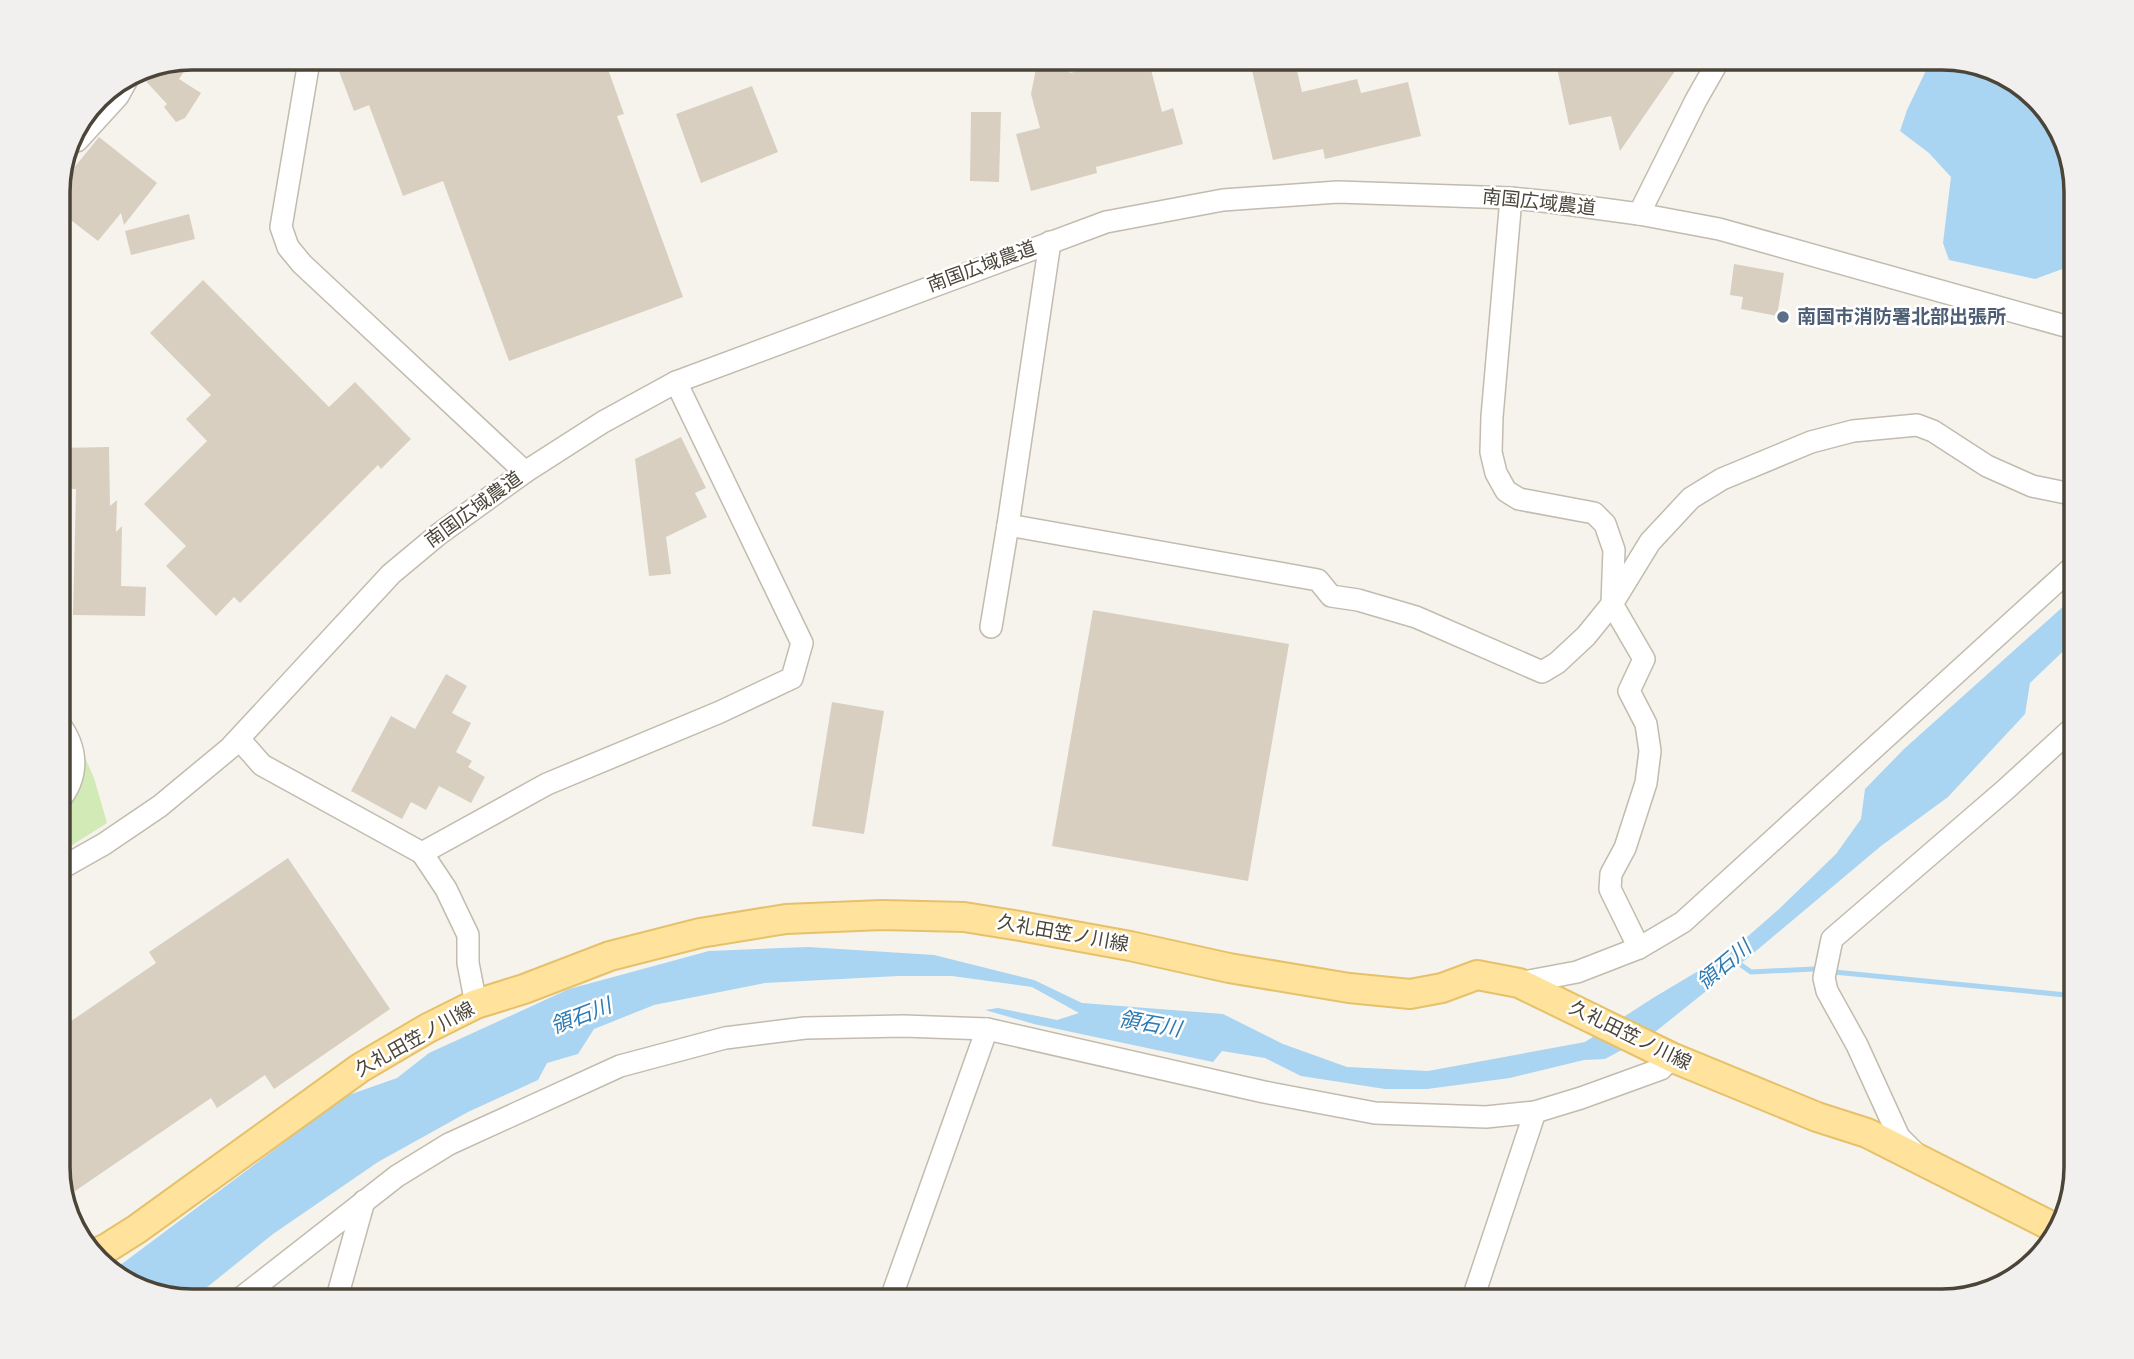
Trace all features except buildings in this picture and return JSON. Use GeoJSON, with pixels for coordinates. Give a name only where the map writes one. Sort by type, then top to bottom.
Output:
{"type":"FeatureCollection","features":[{"type":"Feature","properties":{"kind":"main road","name":"久礼田笠ノ川線"},"geometry":{"type":"LineString","coordinates":[[103,1250],[137,1229],[360,1068],[428,1028],[476,1004],[610,956],[700,933],[786,919],[882,915],[964,917],[1349,988],[1410,994],[1442,988],[1477,975],[1528,987],[1666,1055],[1817,1117],[1867,1133],[2049,1225]]}},
{"type":"Feature","properties":{"kind":"street"},"geometry":{"type":"LineString","coordinates":[[307,70],[281,227],[288,247],[302,264],[524,472]]}},
{"type":"Feature","properties":{"kind":"street"},"geometry":{"type":"LineString","coordinates":[[1639,214],[1713,70]]}},
{"type":"Feature","properties":{"kind":"street"},"geometry":{"type":"LineString","coordinates":[[86,133],[118,96]]}},
{"type":"Feature","properties":{"kind":"street","name":"南国広域農道"},"geometry":{"type":"LineString","coordinates":[[70,863],[160,806],[230,748],[391,574],[439,534],[524,472],[603,422],[676,382],[1106,222],[1223,200],[1338,192],[1511,198],[1639,214],[1719,229],[2064,326]]}},
{"type":"Feature","properties":{"kind":"street"},"geometry":{"type":"LineString","coordinates":[[1511,198],[1491,453],[1496,474],[1506,491],[1519,499],[1594,513],[1605,524],[1614,550],[1612,604],[1644,659],[1629,691],[1646,724],[1650,751],[1646,783],[1625,848],[1611,874],[1610,889],[1639,948]]}},
{"type":"Feature","properties":{"kind":"street"},"geometry":{"type":"LineString","coordinates":[[991,627],[1050,242]]}},
{"type":"Feature","properties":{"kind":"street"},"geometry":{"type":"LineString","coordinates":[[422,853],[547,784],[720,712],[792,678],[802,643],[676,382]]}},
{"type":"Feature","properties":{"kind":"street"},"geometry":{"type":"LineString","coordinates":[[1008,525],[1318,580],[1331,596],[1358,600],[1416,617],[1542,672],[1557,663],[1576,645],[1612,604],[1650,542],[1691,498],[1723,479],[1811,442],[1853,430],[1917,425],[1933,431],[1987,466],[2032,486],[2064,493]]}},
{"type":"Feature","properties":{"kind":"street"},"geometry":{"type":"LineString","coordinates":[[1528,987],[1639,948],[1683,922],[2064,575]]}},
{"type":"Feature","properties":{"kind":"street"},"geometry":{"type":"LineString","coordinates":[[1922,1160],[1899,1137],[1857,1045],[1827,991],[1824,978],[1832,939],[2006,790],[2064,736]]}},
{"type":"Feature","properties":{"kind":"street"},"geometry":{"type":"LineString","coordinates":[[239,739],[262,765],[422,853],[446,889],[468,935],[468,963],[476,1004]]}},
{"type":"Feature","properties":{"kind":"street"},"geometry":{"type":"LineString","coordinates":[[70,741],[73,746],[74,768],[70,786]]}},
{"type":"Feature","properties":{"kind":"street"},"geometry":{"type":"LineString","coordinates":[[252,1289],[397,1176],[449,1144],[620,1066],[725,1038],[805,1028],[903,1026],[986,1029],[1264,1092],[1375,1113],[1486,1117],[1535,1112],[1661,1069],[1666,1055]]}},
{"type":"Feature","properties":{"kind":"street"},"geometry":{"type":"LineString","coordinates":[[894,1289],[986,1029]]}},
{"type":"Feature","properties":{"kind":"street"},"geometry":{"type":"LineString","coordinates":[[1476,1289],[1535,1112]]}},
{"type":"Feature","properties":{"kind":"street"},"geometry":{"type":"LineString","coordinates":[[339,1289],[364,1201]]}},
{"type":"Feature","properties":{"kind":"green space"},"geometry":{"type":"Polygon","coordinates":[[[70,733],[76,737],[94,778],[107,823],[70,846],[70,733]]]}},
{"type":"Feature","properties":{"kind":"water"},"geometry":{"type":"Polygon","coordinates":[[[1926,70],[1942,70],[1981,76],[2010,91],[2034,112],[2051,138],[2062,168],[2064,268],[2035,279],[1949,260],[1943,243],[1951,177],[1929,153],[1900,131],[1926,70]]]}},
{"type":"Feature","properties":{"kind":"water","name":"領石川"},"geometry":{"type":"Polygon","coordinates":[[[2064,606],[2064,650],[2030,683],[2025,714],[1948,797],[1881,846],[1655,1032],[1605,1059],[1584,1060],[1510,1078],[1427,1089],[1385,1089],[1301,1076],[1265,1058],[1222,1051],[1213,1062],[1034,1024],[985,1010],[998,1008],[1057,1020],[1079,1013],[1032,987],[952,976],[765,983],[654,1005],[594,1029],[578,1054],[547,1063],[538,1080],[468,1112],[378,1162],[273,1234],[205,1289],[160,1285],[120,1265],[346,1096],[397,1078],[429,1053],[569,989],[709,951],[808,947],[934,955],[1034,980],[1082,1003],[1223,1014],[1283,1044],[1347,1067],[1428,1071],[1585,1042],[1730,952],[1779,909],[1836,854],[1861,819],[1865,789],[1904,749],[2064,606]]]}},
{"type":"Feature","properties":{"kind":"waterway","name":"領石川"},"geometry":{"type":"LineString","coordinates":[[1734,960],[1751,972],[1814,969]]}},
{"type":"Feature","properties":{"kind":"waterway"},"geometry":{"type":"LineString","coordinates":[[1834,972],[2064,995]]}},
{"type":"Feature","properties":{"kind":"place","name":"南国市消防署北部出張所"},"geometry":{"type":"Point","coordinates":[1783,317]}}]}
